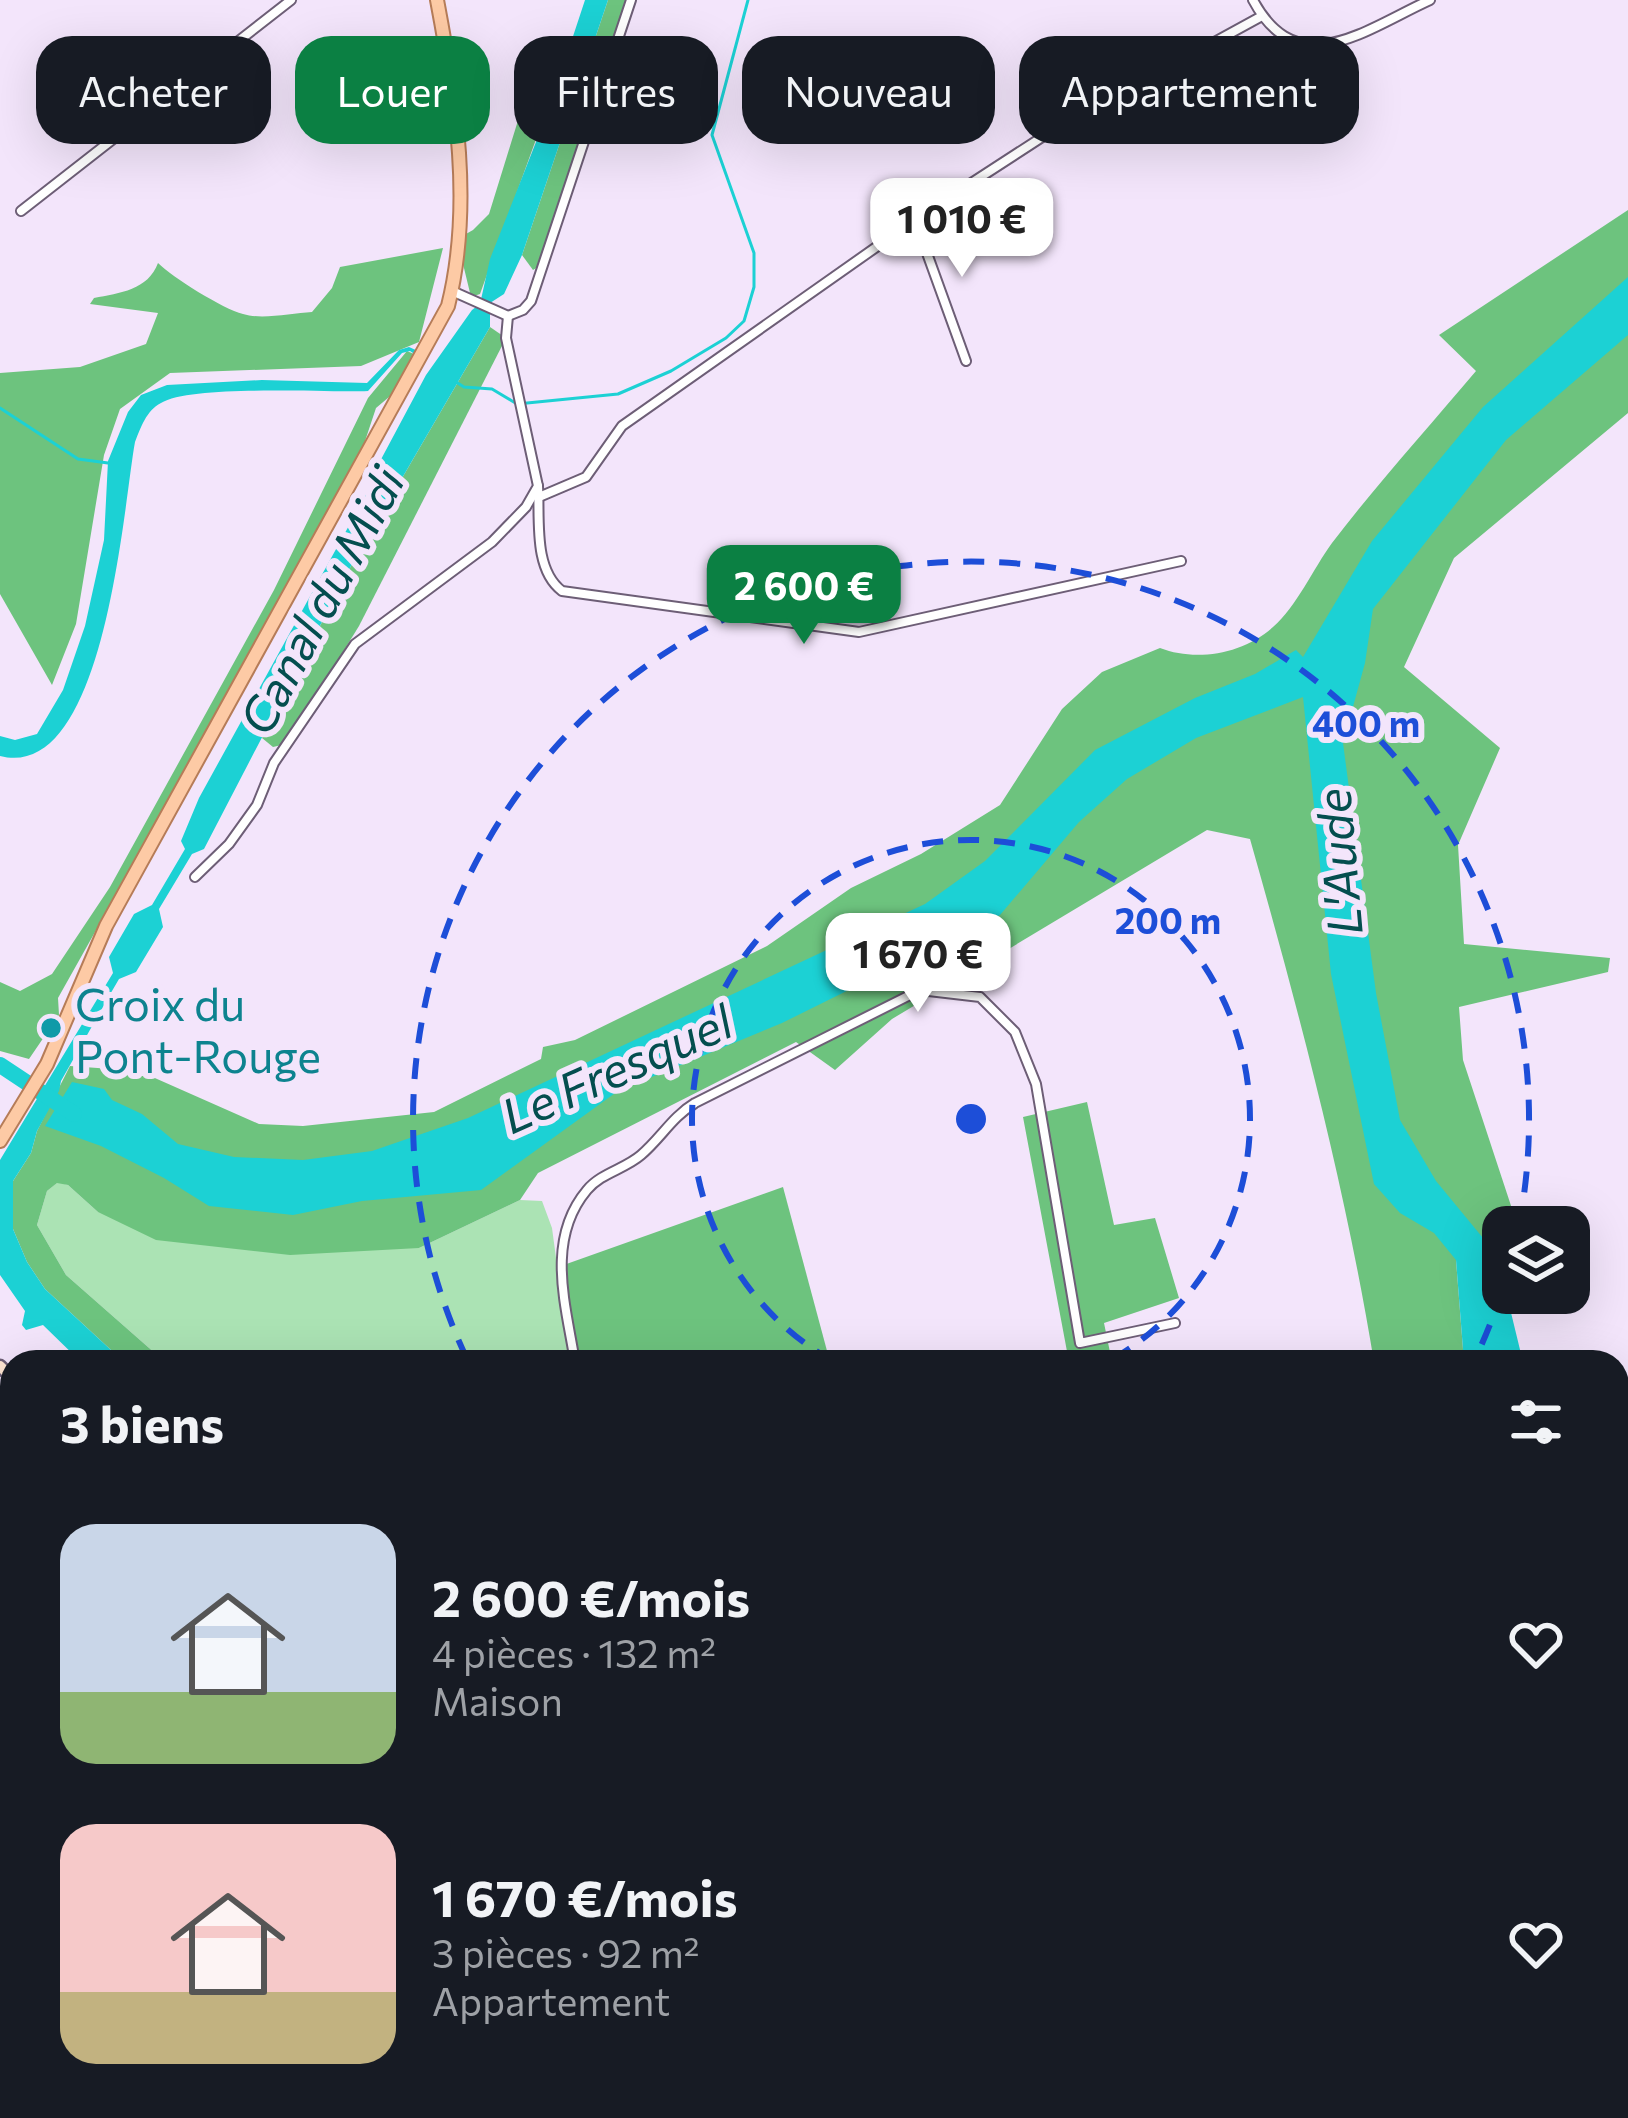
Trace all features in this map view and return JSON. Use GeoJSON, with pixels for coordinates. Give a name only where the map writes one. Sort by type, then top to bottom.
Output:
{"type":"FeatureCollection","features":[{"type":"Feature","properties":{"kind":"main road"},"geometry":{"type":"LineString","coordinates":[[4,1135],[47,1064],[92,952],[431,343],[452,291],[459,252],[461,165],[442,0]]}},
{"type":"Feature","properties":{"kind":"street"},"geometry":{"type":"LineString","coordinates":[[21,211],[291,0]]}},
{"type":"Feature","properties":{"kind":"street"},"geometry":{"type":"LineString","coordinates":[[508,316],[531,301],[631,0]]}},
{"type":"Feature","properties":{"kind":"street"},"geometry":{"type":"LineString","coordinates":[[1253,0],[1262,16],[1298,44],[1324,48],[1430,0]]}},
{"type":"Feature","properties":{"kind":"street"},"geometry":{"type":"LineString","coordinates":[[539,497],[586,477],[622,426],[915,220],[1049,132],[1262,16]]}},
{"type":"Feature","properties":{"kind":"street"},"geometry":{"type":"LineString","coordinates":[[915,220],[966,361]]}},
{"type":"Feature","properties":{"kind":"street"},"geometry":{"type":"LineString","coordinates":[[452,291],[508,316]]}},
{"type":"Feature","properties":{"kind":"street"},"geometry":{"type":"LineString","coordinates":[[508,316],[506,338],[538,485],[542,562],[550,583],[562,591],[859,632],[1181,561]]}},
{"type":"Feature","properties":{"kind":"street"},"geometry":{"type":"LineString","coordinates":[[195,877],[229,844],[256,806],[274,763],[355,644],[492,542],[526,507],[538,485]]}},
{"type":"Feature","properties":{"kind":"street"},"geometry":{"type":"LineString","coordinates":[[573,1350],[562,1277],[562,1240],[587,1190],[604,1175],[640,1157],[676,1115],[695,1103],[920,990],[980,997],[1015,1032],[1036,1084],[1079,1343],[1175,1323]]}},
{"type":"Feature","properties":{"kind":"green space"},"geometry":{"type":"Polygon","coordinates":[[[608,0],[631,0],[619,36],[596,36],[608,0]]]}},
{"type":"Feature","properties":{"kind":"green space"},"geometry":{"type":"Polygon","coordinates":[[[514,133],[514,144],[534,144],[480,294],[471,297],[457,239],[489,214],[514,133]]]}},
{"type":"Feature","properties":{"kind":"green space"},"geometry":{"type":"Polygon","coordinates":[[[559,144],[583,144],[543,264],[533,270],[522,255],[559,144]]]}},
{"type":"Feature","properties":{"kind":"green space"},"geometry":{"type":"Polygon","coordinates":[[[1628,210],[1628,413],[1454,558],[1404,667],[1500,748],[1458,845],[1464,944],[1610,958],[1608,972],[1459,1007],[1463,1060],[1511,1206],[1482,1206],[1482,1247],[1456,1260],[1463,1350],[1372,1350],[1320,1099],[1250,839],[1207,830],[892,1019],[835,1070],[796,1042],[538,1173],[520,1200],[419,1248],[290,1255],[156,1240],[98,1212],[68,1185],[57,1183],[47,1191],[37,1225],[66,1275],[151,1350],[111,1350],[45,1289],[27,1262],[13,1229],[13,1181],[31,1153],[70,1066],[139,1071],[259,1124],[303,1126],[434,1112],[541,1059],[543,1047],[575,1040],[767,946],[851,888],[921,854],[1000,805],[1062,709],[1102,672],[1160,648],[1204,655],[1234,649],[1261,636],[1290,609],[1349,521],[1476,371],[1439,335],[1628,210]]]}},
{"type":"Feature","properties":{"kind":"green space"},"geometry":{"type":"Polygon","coordinates":[[[443,248],[419,342],[361,366],[170,373],[120,409],[104,455],[76,624],[52,685],[0,594],[0,373],[80,367],[146,344],[158,313],[90,304],[94,298],[140,285],[158,263],[223,306],[251,316],[268,316],[312,312],[332,288],[340,267],[443,248]]]}},
{"type":"Feature","properties":{"kind":"green space"},"geometry":{"type":"Polygon","coordinates":[[[490,327],[506,338],[359,626],[286,744],[273,747],[262,738],[352,564],[490,327]]]}},
{"type":"Feature","properties":{"kind":"green space"},"geometry":{"type":"Polygon","coordinates":[[[407,351],[416,355],[395,392],[376,408],[362,450],[283,597],[58,998],[59,1015],[29,1059],[0,1051],[0,982],[20,991],[52,974],[110,887],[274,590],[368,398],[407,351]]]}},
{"type":"Feature","properties":{"kind":"green space"},"geometry":{"type":"Polygon","coordinates":[[[1087,1102],[1114,1225],[1155,1218],[1179,1298],[1104,1323],[1110,1350],[1067,1350],[1023,1117],[1087,1102]]]}},
{"type":"Feature","properties":{"kind":"green space"},"geometry":{"type":"Polygon","coordinates":[[[58,1182],[68,1185],[98,1212],[419,1248],[520,1200],[542,1201],[552,1228],[568,1350],[151,1350],[66,1275],[37,1225],[47,1191],[58,1182]]]}},
{"type":"Feature","properties":{"kind":"green space"},"geometry":{"type":"Polygon","coordinates":[[[783,1187],[827,1350],[568,1350],[558,1267],[783,1187]]]}},
{"type":"Feature","properties":{"kind":"water"},"geometry":{"type":"Polygon","coordinates":[[[585,0],[608,0],[596,36],[573,36],[585,0]]]}},
{"type":"Feature","properties":{"kind":"water","name":"Canal du Midi"},"geometry":{"type":"Polygon","coordinates":[[[535,144],[559,144],[522,255],[504,294],[490,303],[490,327],[352,564],[204,849],[192,854],[159,909],[163,927],[136,972],[119,979],[61,1081],[31,1153],[13,1181],[13,1229],[27,1262],[45,1289],[111,1350],[69,1350],[43,1325],[26,1330],[22,1325],[25,1311],[0,1275],[0,1160],[113,973],[109,957],[134,914],[152,905],[185,849],[181,841],[199,798],[373,482],[426,375],[480,304],[490,259],[535,144]]]}},
{"type":"Feature","properties":{"kind":"water","name":"L'Aude"},"geometry":{"type":"Polygon","coordinates":[[[1628,277],[1628,335],[1506,440],[1373,609],[1365,663],[1343,743],[1376,993],[1400,1120],[1436,1181],[1482,1237],[1482,1314],[1511,1314],[1520,1350],[1463,1350],[1456,1260],[1434,1233],[1400,1213],[1374,1184],[1331,974],[1303,697],[1196,738],[1127,779],[1079,822],[1000,915],[782,1023],[618,1091],[481,1190],[362,1201],[293,1215],[209,1206],[101,1146],[45,1126],[72,1082],[104,1089],[112,1100],[142,1114],[178,1144],[234,1157],[303,1160],[372,1151],[468,1118],[925,904],[985,861],[1095,750],[1296,650],[1303,657],[1372,541],[1483,407],[1628,277]]]}},
{"type":"Feature","properties":{"kind":"water"},"geometry":{"type":"Polygon","coordinates":[[[399,350],[418,351],[416,355],[402,353],[368,391],[200,393],[177,397],[151,410],[135,442],[115,577],[86,686],[64,728],[35,753],[0,756],[0,736],[15,740],[37,734],[63,690],[85,626],[104,540],[108,461],[128,412],[141,395],[167,385],[262,380],[367,383],[399,350]]]}},
{"type":"Feature","properties":{"kind":"waterway"},"geometry":{"type":"LineString","coordinates":[[456,382],[492,389],[517,404],[618,394],[671,371],[726,338],[744,321],[754,287],[754,253],[712,135],[748,0]]}},
{"type":"Feature","properties":{"kind":"waterway"},"geometry":{"type":"LineString","coordinates":[[0,408],[78,459],[108,463]]}},
{"type":"Feature","properties":{"kind":"waterway","name":"Le Fresquel"},"geometry":{"type":"LineString","coordinates":[[0,1065],[74,1114]]}},
{"type":"Feature","properties":{"kind":"place","name":"Croix du Pont-Rouge"},"geometry":{"type":"Point","coordinates":[51,1028]}}]}
